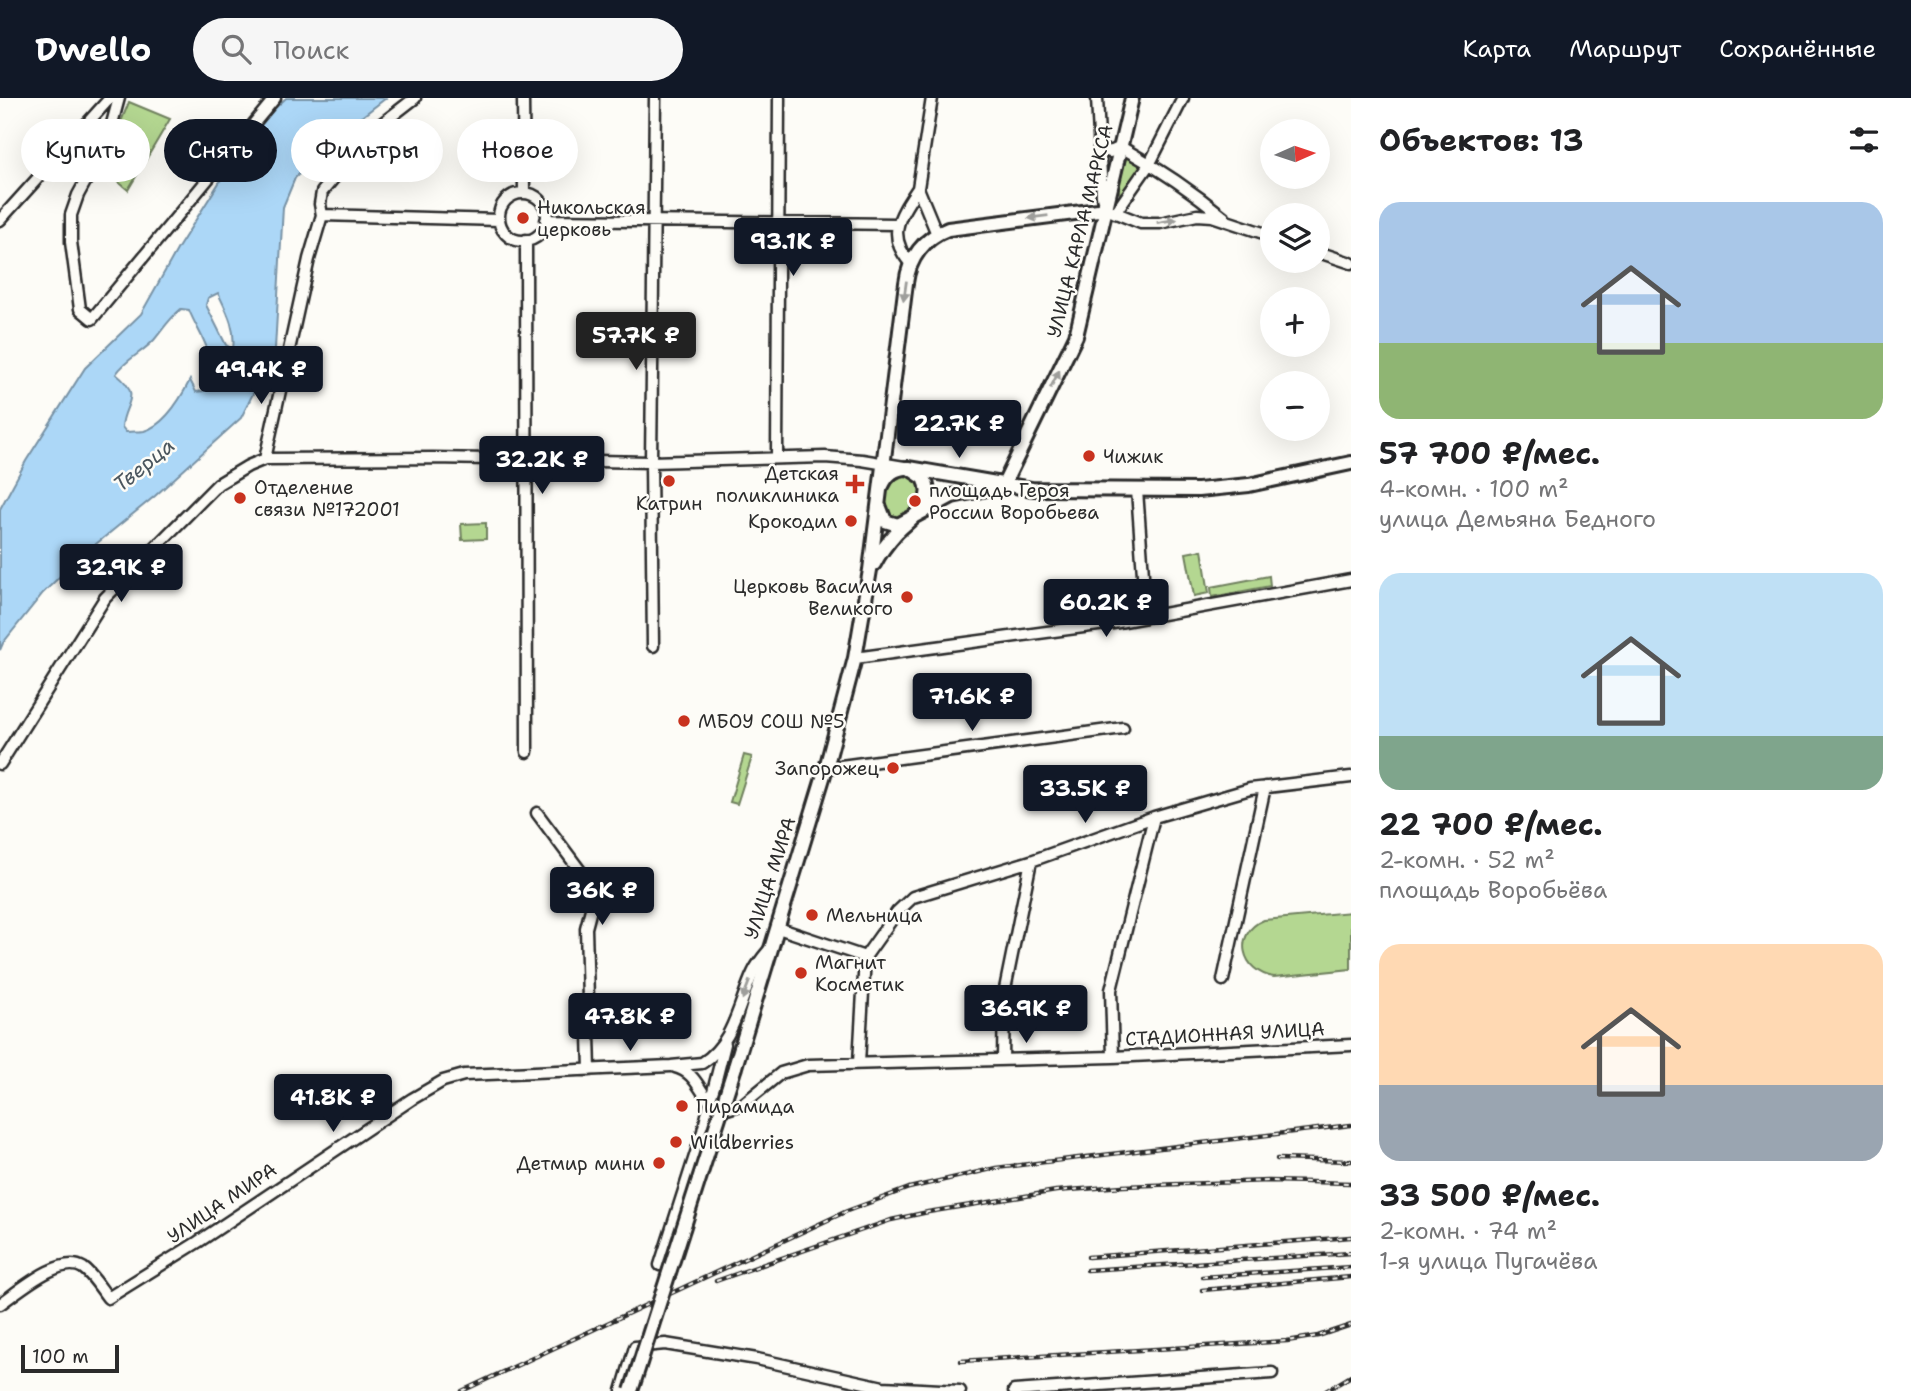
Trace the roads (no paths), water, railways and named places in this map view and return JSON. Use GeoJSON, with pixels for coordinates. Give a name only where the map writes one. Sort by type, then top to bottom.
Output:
{"type":"FeatureCollection","features":[{"type":"Feature","properties":{"kind":"main road","name":"УЛИЦА КАРЛА МАРКСА"},"geometry":{"type":"LineString","coordinates":[[1004,484],[1073,343],[1111,211],[1132,98]]}},
{"type":"Feature","properties":{"kind":"main road"},"geometry":{"type":"LineString","coordinates":[[911,264],[920,249],[937,234],[959,226],[1111,211]]}},
{"type":"Feature","properties":{"kind":"main road","name":"УЛИЦА МИРА"},"geometry":{"type":"LineString","coordinates":[[773,944],[826,768],[855,658],[870,570],[906,283],[911,264]]}},
{"type":"Feature","properties":{"kind":"main road"},"geometry":{"type":"LineString","coordinates":[[1004,484],[957,494],[898,524],[887,522],[881,515],[880,495],[885,480],[899,469],[910,469],[1004,484],[1032,489],[1198,490],[1229,488],[1351,463]]}},
{"type":"Feature","properties":{"kind":"main road"},"geometry":{"type":"LineString","coordinates":[[910,469],[925,480],[928,491],[925,503],[913,518]]}},
{"type":"Feature","properties":{"kind":"main road","name":"УЛИЦА МИРА"},"geometry":{"type":"LineString","coordinates":[[870,570],[884,548],[913,518]]}},
{"type":"Feature","properties":{"kind":"main road"},"geometry":{"type":"LineString","coordinates":[[631,1391],[773,944]]}},
{"type":"Feature","properties":{"kind":"street"},"geometry":{"type":"LineString","coordinates":[[0,219],[110,98]]}},
{"type":"Feature","properties":{"kind":"street"},"geometry":{"type":"LineString","coordinates":[[119,98],[107,142],[78,195],[71,215],[71,242],[80,309],[92,319],[275,98]]}},
{"type":"Feature","properties":{"kind":"street"},"geometry":{"type":"LineString","coordinates":[[265,460],[309,259],[322,215],[320,204],[323,192],[375,129],[415,98]]}},
{"type":"Feature","properties":{"kind":"street"},"geometry":{"type":"LineString","coordinates":[[523,98],[524,193]]}},
{"type":"Feature","properties":{"kind":"street"},"geometry":{"type":"LineString","coordinates":[[653,646],[651,462],[655,98]]}},
{"type":"Feature","properties":{"kind":"street"},"geometry":{"type":"LineString","coordinates":[[777,458],[779,98]]}},
{"type":"Feature","properties":{"kind":"street"},"geometry":{"type":"LineString","coordinates":[[911,264],[900,248],[897,224],[918,188],[932,98]]}},
{"type":"Feature","properties":{"kind":"street"},"geometry":{"type":"LineString","coordinates":[[1097,98],[1102,197],[1111,211],[1141,223],[1160,223],[1197,215],[1212,216],[1260,232]]}},
{"type":"Feature","properties":{"kind":"street","name":"УЛИЦА КАРЛА МАРКСА"},"geometry":{"type":"LineString","coordinates":[[1111,211],[1150,163],[1183,98]]}},
{"type":"Feature","properties":{"kind":"street"},"geometry":{"type":"LineString","coordinates":[[1099,148],[1110,152],[1121,147],[1150,163],[1188,187],[1230,222]]}},
{"type":"Feature","properties":{"kind":"street"},"geometry":{"type":"LineString","coordinates":[[918,188],[937,234]]}},
{"type":"Feature","properties":{"kind":"street"},"geometry":{"type":"LineString","coordinates":[[517,193],[524,193],[541,201],[545,207],[546,219],[542,231],[526,240],[509,236],[499,220],[499,213],[505,201],[517,193]]}},
{"type":"Feature","properties":{"kind":"street"},"geometry":{"type":"LineString","coordinates":[[322,215],[499,220]]}},
{"type":"Feature","properties":{"kind":"street"},"geometry":{"type":"LineString","coordinates":[[546,219],[897,224]]}},
{"type":"Feature","properties":{"kind":"street"},"geometry":{"type":"LineString","coordinates":[[526,240],[527,752]]}},
{"type":"Feature","properties":{"kind":"street"},"geometry":{"type":"LineString","coordinates":[[1330,256],[1351,263]]}},
{"type":"Feature","properties":{"kind":"street"},"geometry":{"type":"LineString","coordinates":[[0,764],[105,598],[218,484],[248,466],[265,460],[527,459],[651,462],[825,457],[883,463],[910,469]]}},
{"type":"Feature","properties":{"kind":"street"},"geometry":{"type":"LineString","coordinates":[[1137,490],[1146,617]]}},
{"type":"Feature","properties":{"kind":"street"},"geometry":{"type":"LineString","coordinates":[[855,658],[1146,617],[1351,580]]}},
{"type":"Feature","properties":{"kind":"street"},"geometry":{"type":"LineString","coordinates":[[826,768],[1123,728]]}},
{"type":"Feature","properties":{"kind":"street"},"geometry":{"type":"LineString","coordinates":[[859,1063],[865,957],[897,912],[913,897],[1154,817],[1265,787],[1351,777]]}},
{"type":"Feature","properties":{"kind":"street"},"geometry":{"type":"LineString","coordinates":[[1223,980],[1265,787]]}},
{"type":"Feature","properties":{"kind":"street"},"geometry":{"type":"LineString","coordinates":[[537,813],[590,884],[591,909],[586,928],[590,1070]]}},
{"type":"Feature","properties":{"kind":"street"},"geometry":{"type":"LineString","coordinates":[[1113,1058],[1111,990],[1154,817]]}},
{"type":"Feature","properties":{"kind":"street"},"geometry":{"type":"LineString","coordinates":[[1003,1060],[1004,994],[1031,860]]}},
{"type":"Feature","properties":{"kind":"street"},"geometry":{"type":"LineString","coordinates":[[778,928],[865,957]]}},
{"type":"Feature","properties":{"kind":"street","name":"УЛИЦА МИРА"},"geometry":{"type":"LineString","coordinates":[[0,1304],[59,1265],[76,1265],[85,1269],[108,1298],[179,1255],[443,1081],[464,1074],[489,1072],[590,1070],[702,1063],[726,1040],[754,971],[773,944]]}},
{"type":"Feature","properties":{"kind":"street"},"geometry":{"type":"LineString","coordinates":[[660,1265],[703,1131],[726,1040]]}},
{"type":"Feature","properties":{"kind":"street","name":"СТАДИОННАЯ УЛИЦА"},"geometry":{"type":"LineString","coordinates":[[709,1102],[723,1109],[732,1109],[744,1104],[772,1079],[791,1069],[813,1064],[1113,1058],[1351,1045]]}},
{"type":"Feature","properties":{"kind":"street"},"geometry":{"type":"LineString","coordinates":[[702,1063],[697,1072],[697,1082],[709,1102]]}},
{"type":"Feature","properties":{"kind":"street"},"geometry":{"type":"LineString","coordinates":[[671,1066],[686,1071],[697,1082]]}},
{"type":"Feature","properties":{"kind":"street"},"geometry":{"type":"LineString","coordinates":[[622,1391],[635,1347],[665,1345],[757,1359],[883,1387],[960,1391]]}},
{"type":"Feature","properties":{"kind":"street"},"geometry":{"type":"LineString","coordinates":[[1014,1391],[1272,1373]]}},
{"type":"Feature","properties":{"kind":"water","name":"Тверца"},"geometry":{"type":"Polygon","coordinates":[[[286,98],[386,98],[359,119],[291,119],[291,182],[293,182],[283,207],[275,349],[241,418],[155,496],[80,557],[43,593],[0,650],[0,509],[26,461],[85,368],[141,314],[220,182],[277,182],[277,119],[264,119],[286,98]],[[218,293],[208,298],[206,305],[226,345],[233,349],[232,327],[218,293]],[[181,309],[154,340],[124,364],[116,374],[129,388],[130,400],[122,427],[126,432],[144,431],[159,423],[172,410],[190,380],[196,392],[203,391],[211,369],[210,359],[208,349],[189,310],[181,309]]]}},
{"type":"Feature","properties":{"kind":"railway"},"geometry":{"type":"LineString","coordinates":[[462,1391],[847,1211],[909,1188],[996,1168],[1351,1125]]}},
{"type":"Feature","properties":{"kind":"railway"},"geometry":{"type":"LineString","coordinates":[[1277,1159],[1351,1161]]}},
{"type":"Feature","properties":{"kind":"railway"},"geometry":{"type":"LineString","coordinates":[[716,1281],[891,1220],[1056,1191],[1269,1181],[1351,1183]]}},
{"type":"Feature","properties":{"kind":"railway"},"geometry":{"type":"LineString","coordinates":[[1088,1257],[1351,1237]]}},
{"type":"Feature","properties":{"kind":"railway"},"geometry":{"type":"LineString","coordinates":[[1087,1270],[1351,1253]]}},
{"type":"Feature","properties":{"kind":"railway"},"geometry":{"type":"LineString","coordinates":[[1202,1277],[1351,1267]]}},
{"type":"Feature","properties":{"kind":"railway"},"geometry":{"type":"LineString","coordinates":[[1202,1290],[1351,1277]]}},
{"type":"Feature","properties":{"kind":"railway"},"geometry":{"type":"LineString","coordinates":[[961,1361],[1287,1341],[1318,1336],[1351,1325]]}},
{"type":"Feature","properties":{"kind":"railway"},"geometry":{"type":"LineString","coordinates":[[1326,1391],[1351,1376]]}},
{"type":"Feature","properties":{"kind":"place","name":"Никольская церковь"},"geometry":{"type":"Point","coordinates":[523,218]}},
{"type":"Feature","properties":{"kind":"place","name":"Чижик"},"geometry":{"type":"Point","coordinates":[1089,456]}},
{"type":"Feature","properties":{"kind":"place","name":"Катрин"},"geometry":{"type":"Point","coordinates":[669,481]}},
{"type":"Feature","properties":{"kind":"place","name":"Детская поликлиника"},"geometry":{"type":"Point","coordinates":[855,484]}},
{"type":"Feature","properties":{"kind":"place","name":"Отделение связи №172001"},"geometry":{"type":"Point","coordinates":[240,498]}},
{"type":"Feature","properties":{"kind":"place","name":"площадь Героя России Воробьева"},"geometry":{"type":"Point","coordinates":[915,501]}},
{"type":"Feature","properties":{"kind":"place","name":"Крокодил"},"geometry":{"type":"Point","coordinates":[851,521]}},
{"type":"Feature","properties":{"kind":"place","name":"Церковь Василия Великого"},"geometry":{"type":"Point","coordinates":[907,597]}},
{"type":"Feature","properties":{"kind":"place","name":"МБОУ СОШ №5"},"geometry":{"type":"Point","coordinates":[684,721]}},
{"type":"Feature","properties":{"kind":"place","name":"Запорожец"},"geometry":{"type":"Point","coordinates":[893,768]}},
{"type":"Feature","properties":{"kind":"place","name":"Мельница"},"geometry":{"type":"Point","coordinates":[812,915]}},
{"type":"Feature","properties":{"kind":"place","name":"Магнит Косметик"},"geometry":{"type":"Point","coordinates":[801,973]}},
{"type":"Feature","properties":{"kind":"place","name":"Пирамида"},"geometry":{"type":"Point","coordinates":[682,1106]}},
{"type":"Feature","properties":{"kind":"place","name":"Wildberries"},"geometry":{"type":"Point","coordinates":[676,1142]}},
{"type":"Feature","properties":{"kind":"place","name":"Детмир мини"},"geometry":{"type":"Point","coordinates":[659,1163]}}]}
